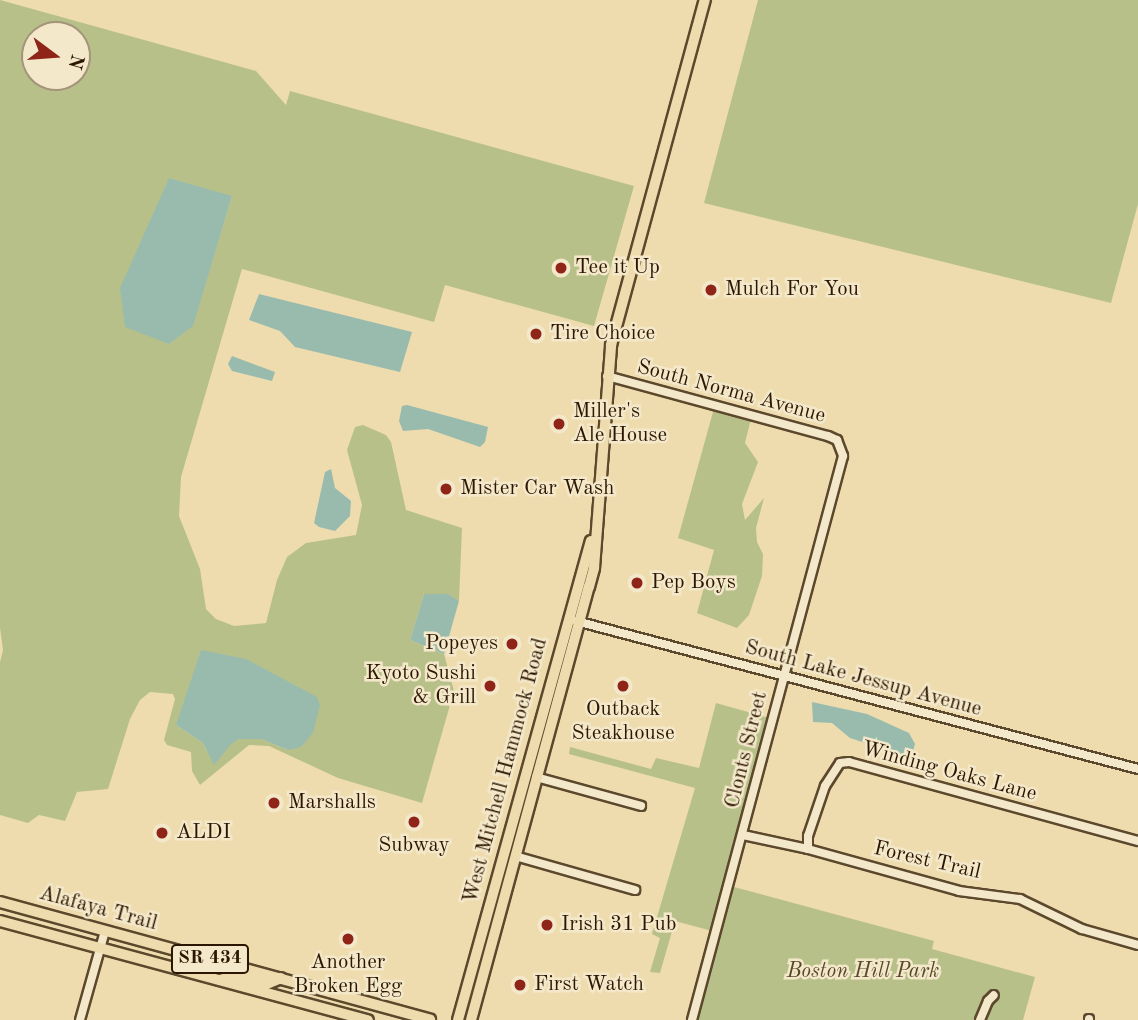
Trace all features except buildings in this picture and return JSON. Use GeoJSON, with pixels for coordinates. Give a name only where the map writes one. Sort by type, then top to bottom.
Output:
{"type":"FeatureCollection","features":[{"type":"Feature","properties":{"kind":"main road","name":"West Mitchell Hammock Road"},"geometry":{"type":"LineString","coordinates":[[471,1020],[594,568],[594,534],[607,376],[623,295],[705,0]]}},
{"type":"Feature","properties":{"kind":"main road","name":"West Mitchell Hammock Road"},"geometry":{"type":"LineString","coordinates":[[458,1020],[538,724],[594,534]]}},
{"type":"Feature","properties":{"kind":"main road"},"geometry":{"type":"LineString","coordinates":[[536,778],[543,734],[538,724]]}},
{"type":"Feature","properties":{"kind":"main road"},"geometry":{"type":"LineString","coordinates":[[508,834],[514,839],[513,861]]}},
{"type":"Feature","properties":{"kind":"main road","name":"Alafaya Trail"},"geometry":{"type":"LineString","coordinates":[[0,902],[430,1020]]}},
{"type":"Feature","properties":{"kind":"main road","name":"Alafaya Trail"},"geometry":{"type":"LineString","coordinates":[[0,921],[368,1020]]}},
{"type":"Feature","properties":{"kind":"main road"},"geometry":{"type":"LineString","coordinates":[[219,980],[233,976],[267,984],[281,978]]}},
{"type":"Feature","properties":{"kind":"street","name":"South Norma Avenue"},"geometry":{"type":"LineString","coordinates":[[607,376],[828,436],[842,447]]}},
{"type":"Feature","properties":{"kind":"street","name":"Clonts Street"},"geometry":{"type":"LineString","coordinates":[[692,1020],[842,467],[842,447]]}},
{"type":"Feature","properties":{"kind":"street","name":"South Lake Jessup Avenue"},"geometry":{"type":"LineString","coordinates":[[568,619],[1138,769]]}},
{"type":"Feature","properties":{"kind":"street","name":"Winding Oaks Lane"},"geometry":{"type":"LineString","coordinates":[[808,849],[808,836],[825,786],[840,763],[849,762],[1138,841]]}},
{"type":"Feature","properties":{"kind":"street"},"geometry":{"type":"LineString","coordinates":[[536,778],[641,806]]}},
{"type":"Feature","properties":{"kind":"street","name":"Forest Trail"},"geometry":{"type":"LineString","coordinates":[[743,835],[808,849],[959,891],[1020,899],[1082,929],[1138,945]]}},
{"type":"Feature","properties":{"kind":"street"},"geometry":{"type":"LineString","coordinates":[[513,861],[635,890]]}},
{"type":"Feature","properties":{"kind":"street"},"geometry":{"type":"LineString","coordinates":[[80,1020],[104,931]]}},
{"type":"Feature","properties":{"kind":"street"},"geometry":{"type":"LineString","coordinates":[[980,1020],[988,1001],[994,995]]}},
{"type":"Feature","properties":{"kind":"green space"},"geometry":{"type":"Polygon","coordinates":[[[0,0],[76,21],[21,21],[21,91],[91,91],[91,25],[256,71],[286,105],[290,91],[634,186],[594,326],[445,285],[434,322],[242,269],[181,477],[179,516],[200,569],[206,609],[216,619],[234,626],[266,623],[277,580],[287,557],[306,543],[356,535],[362,505],[347,450],[355,427],[363,425],[386,435],[391,442],[406,510],[462,528],[459,601],[447,594],[424,594],[410,640],[444,654],[454,691],[422,803],[338,778],[269,746],[249,745],[200,785],[192,771],[191,752],[167,745],[164,740],[175,699],[173,694],[150,692],[140,700],[130,719],[108,789],[77,792],[65,821],[39,815],[28,823],[0,815],[0,662],[3,650],[0,628],[0,0]],[[232,196],[169,343],[192,326],[232,196]],[[176,725],[203,743],[208,753],[239,739],[261,739],[288,750],[313,733],[176,725]]]}},
{"type":"Feature","properties":{"kind":"green space"},"geometry":{"type":"Polygon","coordinates":[[[758,0],[1138,0],[1138,204],[1111,303],[704,203],[758,0]]]}},
{"type":"Feature","properties":{"kind":"green space"},"geometry":{"type":"Polygon","coordinates":[[[711,408],[751,419],[745,443],[758,462],[742,504],[745,520],[764,498],[756,528],[757,542],[763,554],[762,576],[749,615],[737,628],[697,613],[714,550],[678,538],[713,412],[711,408]]]}},
{"type":"Feature","properties":{"kind":"green space"},"geometry":{"type":"Polygon","coordinates":[[[716,703],[769,718],[712,931],[675,921],[660,973],[650,972],[660,938],[652,934],[695,788],[569,754],[570,747],[651,769],[656,758],[699,768],[716,703]]]}},
{"type":"Feature","properties":{"kind":"green space","name":"Boston Hill Park"},"geometry":{"type":"Polygon","coordinates":[[[734,887],[934,941],[932,949],[1035,977],[1023,1020],[698,1020],[734,887]]]}},
{"type":"Feature","properties":{"kind":"shaded area"},"geometry":{"type":"Polygon","coordinates":[[[169,178],[232,196],[193,326],[169,344],[125,327],[120,288],[169,178]]]}},
{"type":"Feature","properties":{"kind":"shaded area"},"geometry":{"type":"Polygon","coordinates":[[[259,294],[412,332],[400,372],[295,347],[280,331],[249,320],[259,294]]]}},
{"type":"Feature","properties":{"kind":"shaded area"},"geometry":{"type":"Polygon","coordinates":[[[232,356],[275,372],[272,381],[232,371],[228,364],[232,356]]]}},
{"type":"Feature","properties":{"kind":"shaded area"},"geometry":{"type":"Polygon","coordinates":[[[407,405],[488,427],[485,442],[480,447],[428,429],[403,431],[399,421],[402,406],[407,405]]]}},
{"type":"Feature","properties":{"kind":"shaded area"},"geometry":{"type":"Polygon","coordinates":[[[331,469],[335,488],[351,501],[350,516],[335,531],[314,523],[325,472],[331,469]]]}},
{"type":"Feature","properties":{"kind":"shaded area"},"geometry":{"type":"Polygon","coordinates":[[[424,594],[448,594],[459,601],[444,654],[410,640],[424,594]]]}},
{"type":"Feature","properties":{"kind":"shaded area"},"geometry":{"type":"Polygon","coordinates":[[[201,650],[246,659],[317,697],[320,705],[313,733],[301,747],[288,750],[261,739],[239,739],[231,744],[214,765],[203,743],[176,725],[201,650]]]}},
{"type":"Feature","properties":{"kind":"shaded area"},"geometry":{"type":"Polygon","coordinates":[[[812,702],[867,714],[909,733],[915,744],[911,758],[850,738],[832,723],[813,722],[812,702]]]}},
{"type":"Feature","properties":{"kind":"place","name":"Tee it Up"},"geometry":{"type":"Point","coordinates":[561,268]}},
{"type":"Feature","properties":{"kind":"place","name":"Mulch For You"},"geometry":{"type":"Point","coordinates":[711,290]}},
{"type":"Feature","properties":{"kind":"place","name":"Tire Choice"},"geometry":{"type":"Point","coordinates":[536,334]}},
{"type":"Feature","properties":{"kind":"place","name":"Miller's Ale House"},"geometry":{"type":"Point","coordinates":[559,424]}},
{"type":"Feature","properties":{"kind":"place","name":"Mister Car Wash"},"geometry":{"type":"Point","coordinates":[446,489]}},
{"type":"Feature","properties":{"kind":"place","name":"Pep Boys"},"geometry":{"type":"Point","coordinates":[637,583]}},
{"type":"Feature","properties":{"kind":"place","name":"Popeyes"},"geometry":{"type":"Point","coordinates":[512,644]}},
{"type":"Feature","properties":{"kind":"place","name":"Kyoto Sushi & Grill"},"geometry":{"type":"Point","coordinates":[490,686]}},
{"type":"Feature","properties":{"kind":"place","name":"Outback Steakhouse"},"geometry":{"type":"Point","coordinates":[623,686]}},
{"type":"Feature","properties":{"kind":"place","name":"Marshalls"},"geometry":{"type":"Point","coordinates":[274,803]}},
{"type":"Feature","properties":{"kind":"place","name":"Subway"},"geometry":{"type":"Point","coordinates":[414,822]}},
{"type":"Feature","properties":{"kind":"place","name":"ALDI"},"geometry":{"type":"Point","coordinates":[162,833]}},
{"type":"Feature","properties":{"kind":"place","name":"Irish 31 Pub"},"geometry":{"type":"Point","coordinates":[547,925]}},
{"type":"Feature","properties":{"kind":"place","name":"Another Broken Egg"},"geometry":{"type":"Point","coordinates":[348,939]}},
{"type":"Feature","properties":{"kind":"place","name":"First Watch"},"geometry":{"type":"Point","coordinates":[520,985]}}]}
